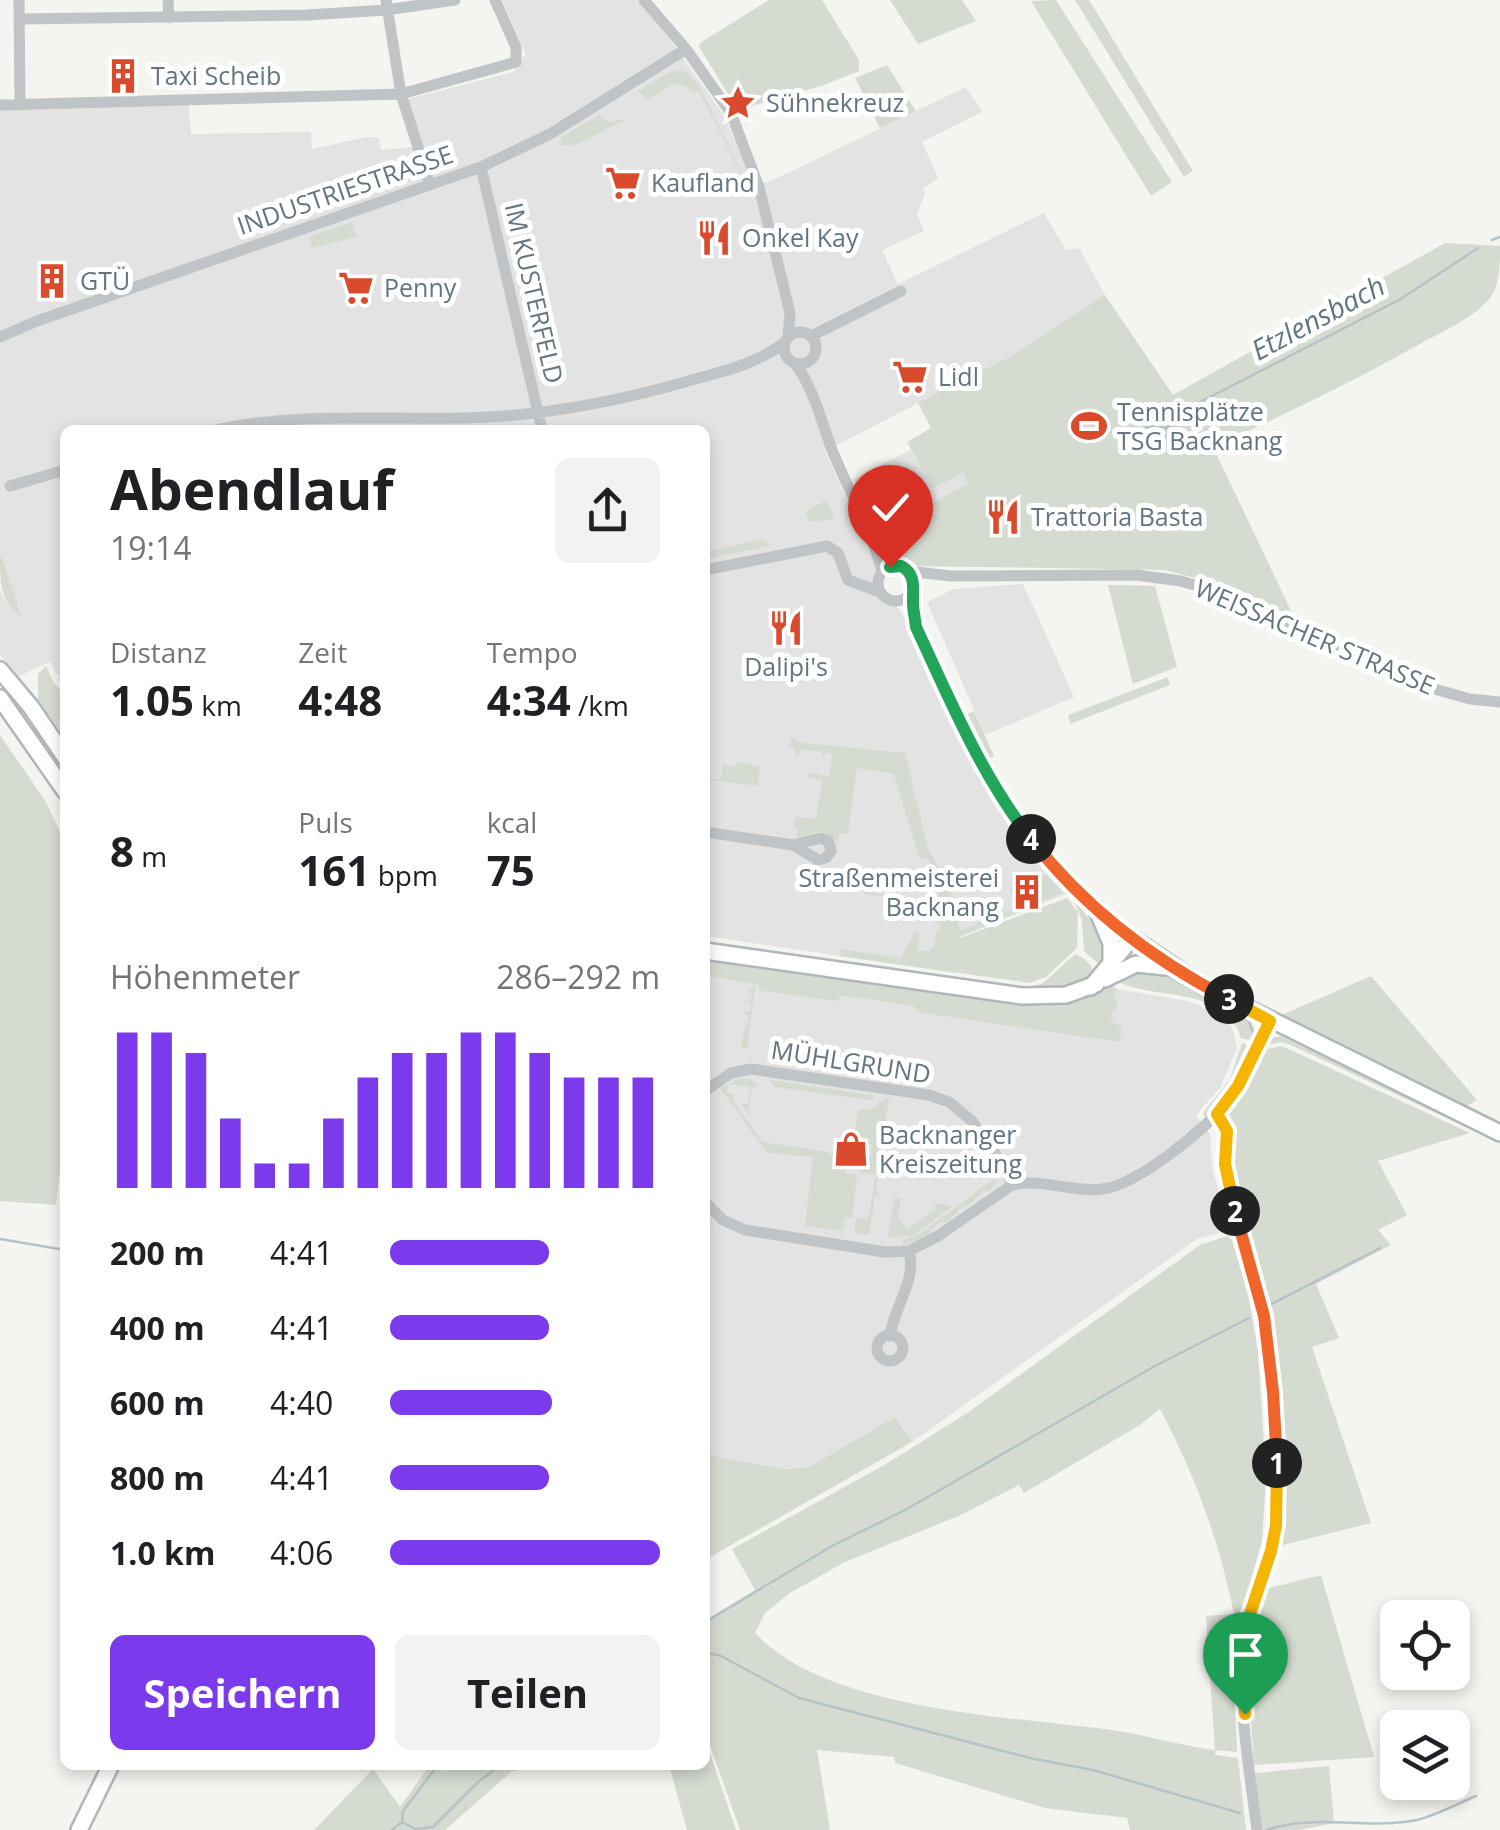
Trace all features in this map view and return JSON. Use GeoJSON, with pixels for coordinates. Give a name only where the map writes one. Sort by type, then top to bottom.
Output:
{"type":"FeatureCollection","features":[{"type":"Feature","properties":{"kind":"main road"},"geometry":{"type":"LineString","coordinates":[[0,670],[32,707],[60,749]]}},
{"type":"Feature","properties":{"kind":"main road"},"geometry":{"type":"LineString","coordinates":[[0,698],[60,779]]}},
{"type":"Feature","properties":{"kind":"main road"},"geometry":{"type":"LineString","coordinates":[[1096,908],[1112,943],[1102,977]]}},
{"type":"Feature","properties":{"kind":"main road"},"geometry":{"type":"LineString","coordinates":[[1102,977],[1136,942],[1172,968],[1270,1021],[1500,1133]]}},
{"type":"Feature","properties":{"kind":"main road"},"geometry":{"type":"LineString","coordinates":[[710,952],[1022,996],[1052,997],[1136,964],[1172,968]]}},
{"type":"Feature","properties":{"kind":"main road"},"geometry":{"type":"LineString","coordinates":[[79,1830],[109,1770]]}},
{"type":"Feature","properties":{"kind":"street"},"geometry":{"type":"LineString","coordinates":[[19,0],[20,105]]}},
{"type":"Feature","properties":{"kind":"street"},"geometry":{"type":"LineString","coordinates":[[168,0],[169,18]]}},
{"type":"Feature","properties":{"kind":"street"},"geometry":{"type":"LineString","coordinates":[[19,19],[169,18],[454,0]]}},
{"type":"Feature","properties":{"kind":"street"},"geometry":{"type":"LineString","coordinates":[[0,105],[401,94],[508,66],[518,56],[494,0]]}},
{"type":"Feature","properties":{"kind":"street"},"geometry":{"type":"LineString","coordinates":[[644,0],[686,49],[731,113],[741,138],[759,187],[790,312],[784,353],[809,383],[832,450],[874,537],[896,566],[864,586]]}},
{"type":"Feature","properties":{"kind":"street"},"geometry":{"type":"LineString","coordinates":[[386,5],[401,94],[430,185]]}},
{"type":"Feature","properties":{"kind":"street","name":"INDUSTRIESTRASSE"},"geometry":{"type":"LineString","coordinates":[[0,337],[480,166],[550,134],[686,49]]}},
{"type":"Feature","properties":{"kind":"street","name":"IM KUSTERFELD"},"geometry":{"type":"LineString","coordinates":[[480,166],[541,425]]}},
{"type":"Feature","properties":{"kind":"street"},"geometry":{"type":"LineString","coordinates":[[280,424],[356,415],[488,417],[642,394],[762,359],[786,340],[838,323],[902,291]]}},
{"type":"Feature","properties":{"kind":"street"},"geometry":{"type":"LineString","coordinates":[[790,312],[807,334],[814,355]]}},
{"type":"Feature","properties":{"kind":"street"},"geometry":{"type":"LineString","coordinates":[[809,383],[814,355],[838,323]]}},
{"type":"Feature","properties":{"kind":"street"},"geometry":{"type":"LineString","coordinates":[[762,359],[793,363],[814,355]]}},
{"type":"Feature","properties":{"kind":"street"},"geometry":{"type":"LineString","coordinates":[[10,486],[60,471]]}},
{"type":"Feature","properties":{"kind":"street"},"geometry":{"type":"LineString","coordinates":[[874,537],[880,592]]}},
{"type":"Feature","properties":{"kind":"street"},"geometry":{"type":"LineString","coordinates":[[710,569],[827,546],[838,553],[848,580],[894,601],[916,627],[966,733],[1001,795],[1039,849],[1096,908],[1136,942]]}},
{"type":"Feature","properties":{"kind":"street","name":"WEISSACHER STRASSE"},"geometry":{"type":"LineString","coordinates":[[896,566],[950,576],[1136,576],[1182,581],[1220,593],[1424,686],[1470,699],[1500,702]]}},
{"type":"Feature","properties":{"kind":"street"},"geometry":{"type":"LineString","coordinates":[[909,571],[916,627]]}},
{"type":"Feature","properties":{"kind":"street","name":"WEISSACHER STRASSE"},"geometry":{"type":"LineString","coordinates":[[894,601],[950,576]]}},
{"type":"Feature","properties":{"kind":"street"},"geometry":{"type":"LineString","coordinates":[[710,833],[793,845]]}},
{"type":"Feature","properties":{"kind":"street"},"geometry":{"type":"LineString","coordinates":[[710,1207],[723,1220],[745,1230],[886,1252],[910,1251],[1012,1185],[1114,1188],[1160,1159],[1217,1114],[1238,1086],[1270,1021]]}},
{"type":"Feature","properties":{"kind":"street","name":"MÜHLGRUND"},"geometry":{"type":"LineString","coordinates":[[710,1088],[731,1073],[751,1070],[937,1097],[964,1113],[1006,1169],[1012,1185]]}},
{"type":"Feature","properties":{"kind":"street"},"geometry":{"type":"LineString","coordinates":[[1217,1114],[1227,1131],[1227,1178],[1259,1293],[1273,1392],[1276,1525],[1247,1623],[1242,1661],[1257,1830]]}},
{"type":"Feature","properties":{"kind":"street"},"geometry":{"type":"LineString","coordinates":[[890,1336],[911,1276],[910,1251]]}},
{"type":"Feature","properties":{"kind":"shaded area"},"geometry":{"type":"Polygon","coordinates":[[[502,0],[642,0],[725,117],[751,179],[767,183],[966,87],[982,112],[922,142],[938,178],[923,189],[917,215],[924,231],[882,250],[898,284],[1044,213],[1066,250],[1079,248],[1105,295],[1009,357],[825,451],[876,565],[878,593],[900,610],[988,788],[1035,856],[1068,893],[961,937],[955,973],[710,937],[710,425],[60,425],[60,676],[50,662],[19,676],[0,655],[0,590],[7,604],[0,556],[0,108],[189,105],[191,134],[311,132],[312,149],[367,137],[379,138],[381,150],[414,147],[400,101],[513,72],[526,54],[502,0]]]}},
{"type":"Feature","properties":{"kind":"shaded area"},"geometry":{"type":"Polygon","coordinates":[[[769,0],[822,0],[859,60],[859,71],[738,110],[700,43],[769,0]]]}},
{"type":"Feature","properties":{"kind":"shaded area"},"geometry":{"type":"Polygon","coordinates":[[[890,0],[962,0],[976,21],[918,44],[890,0]]]}},
{"type":"Feature","properties":{"kind":"shaded area"},"geometry":{"type":"Polygon","coordinates":[[[1056,0],[1172,182],[1151,196],[1031,1],[1056,0]]]}},
{"type":"Feature","properties":{"kind":"shaded area"},"geometry":{"type":"Polygon","coordinates":[[[1075,0],[1089,0],[1193,171],[1184,177],[1075,0]]]}},
{"type":"Feature","properties":{"kind":"shaded area"},"geometry":{"type":"Polygon","coordinates":[[[887,65],[916,111],[880,128],[855,78],[887,65]]]}},
{"type":"Feature","properties":{"kind":"shaded area"},"geometry":{"type":"Polygon","coordinates":[[[681,70],[699,86],[745,179],[736,178],[741,174],[699,91],[693,93],[686,86],[673,84],[648,100],[638,91],[668,73],[681,70]]]}},
{"type":"Feature","properties":{"kind":"shaded area"},"geometry":{"type":"Polygon","coordinates":[[[599,115],[609,122],[625,121],[576,144],[561,145],[560,138],[599,115]]]}},
{"type":"Feature","properties":{"kind":"shaded area"},"geometry":{"type":"Polygon","coordinates":[[[345,193],[348,203],[279,226],[275,218],[345,193]]]}},
{"type":"Feature","properties":{"kind":"shaded area"},"geometry":{"type":"Polygon","coordinates":[[[352,222],[356,237],[312,248],[309,237],[352,222]]]}},
{"type":"Feature","properties":{"kind":"shaded area"},"geometry":{"type":"Polygon","coordinates":[[[1445,243],[1500,246],[1496,286],[1484,305],[1458,324],[1369,372],[1213,447],[1294,617],[1221,585],[1165,570],[918,566],[895,556],[882,530],[968,484],[963,473],[933,488],[907,442],[931,428],[918,403],[1009,357],[1105,295],[1173,395],[1445,243]]]}},
{"type":"Feature","properties":{"kind":"shaded area"},"geometry":{"type":"Polygon","coordinates":[[[1165,415],[1176,419],[1182,433],[1179,445],[1155,450],[1133,442],[1134,433],[1165,415]]]}},
{"type":"Feature","properties":{"kind":"shaded area"},"geometry":{"type":"Polygon","coordinates":[[[912,449],[933,487],[963,472],[969,484],[882,530],[854,479],[912,449]]]}},
{"type":"Feature","properties":{"kind":"shaded area"},"geometry":{"type":"Polygon","coordinates":[[[827,500],[835,519],[809,522],[805,512],[827,500]]]}},
{"type":"Feature","properties":{"kind":"shaded area"},"geometry":{"type":"Polygon","coordinates":[[[763,539],[770,546],[710,558],[710,550],[763,539]]]}},
{"type":"Feature","properties":{"kind":"shaded area"},"geometry":{"type":"Polygon","coordinates":[[[0,556],[3,560],[21,616],[5,598],[0,556]]]}},
{"type":"Feature","properties":{"kind":"shaded area"},"geometry":{"type":"Polygon","coordinates":[[[1023,584],[1074,697],[985,735],[927,602],[954,589],[1023,584]]]}},
{"type":"Feature","properties":{"kind":"shaded area"},"geometry":{"type":"Polygon","coordinates":[[[1108,585],[1155,586],[1177,667],[1133,684],[1108,585]]]}},
{"type":"Feature","properties":{"kind":"shaded area"},"geometry":{"type":"Polygon","coordinates":[[[46,666],[60,689],[60,737],[38,702],[38,674],[46,666]]]}},
{"type":"Feature","properties":{"kind":"shaded area"},"geometry":{"type":"Polygon","coordinates":[[[1168,677],[1170,685],[1070,724],[1068,715],[1168,677]]]}},
{"type":"Feature","properties":{"kind":"shaded area"},"geometry":{"type":"Polygon","coordinates":[[[974,711],[994,756],[984,761],[961,717],[974,711]]]}},
{"type":"Feature","properties":{"kind":"shaded area"},"geometry":{"type":"Polygon","coordinates":[[[0,735],[46,802],[60,832],[60,1172],[56,1205],[0,1201],[0,735]]]}},
{"type":"Feature","properties":{"kind":"shaded area"},"geometry":{"type":"Polygon","coordinates":[[[791,737],[802,743],[905,753],[928,848],[953,895],[946,900],[961,930],[1017,907],[1010,891],[1012,884],[1021,901],[1037,894],[1030,878],[1047,875],[1063,893],[960,938],[1067,898],[1078,912],[1077,948],[1046,977],[1030,983],[839,956],[840,949],[901,958],[915,931],[920,935],[917,950],[929,951],[934,946],[940,926],[935,919],[921,917],[922,902],[864,891],[931,902],[939,899],[929,860],[919,858],[894,774],[857,768],[848,834],[839,833],[838,842],[822,832],[796,839],[796,817],[816,819],[822,780],[808,777],[809,772],[829,777],[832,754],[826,753],[822,758],[822,752],[801,749],[795,755],[795,748],[789,747],[791,737]]]}},
{"type":"Feature","properties":{"kind":"shaded area"},"geometry":{"type":"Polygon","coordinates":[[[737,762],[760,767],[758,786],[710,780],[721,779],[723,764],[736,767],[737,762]]]}},
{"type":"Feature","properties":{"kind":"shaded area"},"geometry":{"type":"Polygon","coordinates":[[[1073,899],[1104,936],[1106,957],[1100,965],[1084,951],[1082,920],[1073,899]]]}},
{"type":"Feature","properties":{"kind":"shaded area"},"geometry":{"type":"Polygon","coordinates":[[[710,942],[1027,987],[1042,984],[1075,954],[1088,962],[1092,971],[1085,982],[1035,994],[710,948],[710,942]]]}},
{"type":"Feature","properties":{"kind":"shaded area"},"geometry":{"type":"Polygon","coordinates":[[[710,958],[1041,1004],[1080,999],[1112,985],[1117,989],[1113,1000],[1118,1007],[1112,1012],[1111,1021],[1121,1027],[1120,1042],[917,1012],[914,1006],[840,995],[838,1001],[762,991],[756,982],[747,1049],[741,1048],[744,1029],[748,1027],[741,1023],[748,1023],[749,1016],[743,1012],[750,1012],[751,1004],[744,1000],[751,1001],[752,993],[746,989],[752,990],[753,984],[710,976],[710,958]]]}},
{"type":"Feature","properties":{"kind":"shaded area"},"geometry":{"type":"Polygon","coordinates":[[[710,967],[1103,1023],[1117,989],[1188,1001],[1212,1011],[1232,1027],[1237,1048],[1220,1088],[1196,1115],[1210,1134],[1212,1167],[1229,1230],[1197,1239],[912,1442],[895,1417],[809,1467],[783,1469],[710,1455],[710,967]]]}},
{"type":"Feature","properties":{"kind":"shaded area"},"geometry":{"type":"Polygon","coordinates":[[[1128,972],[1164,973],[1248,1020],[1255,1030],[1253,1041],[1241,1038],[1233,1021],[1204,1002],[1117,981],[1128,972]]]}},
{"type":"Feature","properties":{"kind":"shaded area"},"geometry":{"type":"Polygon","coordinates":[[[1371,976],[1477,1100],[1462,1109],[1277,1017],[1371,976]]]}},
{"type":"Feature","properties":{"kind":"shaded area"},"geometry":{"type":"Polygon","coordinates":[[[1280,1036],[1500,1138],[1500,1143],[1291,1045],[1266,1045],[1266,1040],[1280,1036]]]}},
{"type":"Feature","properties":{"kind":"shaded area"},"geometry":{"type":"Polygon","coordinates":[[[1242,1043],[1253,1047],[1227,1093],[1205,1118],[1203,1113],[1230,1079],[1242,1043]]]}},
{"type":"Feature","properties":{"kind":"shaded area"},"geometry":{"type":"Polygon","coordinates":[[[1282,1046],[1470,1133],[1378,1161],[1407,1215],[1378,1230],[1391,1245],[1316,1284],[1339,1338],[1312,1347],[1371,1523],[1275,1547],[1276,1394],[1240,1210],[1252,1203],[1250,1199],[1236,1200],[1225,1114],[1262,1050],[1282,1046]]]}},
{"type":"Feature","properties":{"kind":"shaded area"},"geometry":{"type":"Polygon","coordinates":[[[740,1078],[750,1079],[758,1086],[752,1088],[748,1112],[754,1115],[749,1115],[742,1104],[748,1103],[750,1087],[729,1084],[727,1093],[734,1094],[733,1101],[763,1142],[827,1152],[846,1161],[845,1173],[857,1175],[852,1218],[845,1217],[843,1231],[805,1226],[813,1157],[767,1153],[720,1088],[740,1078]]]}},
{"type":"Feature","properties":{"kind":"shaded area"},"geometry":{"type":"Polygon","coordinates":[[[770,1080],[873,1095],[874,1098],[775,1087],[770,1080]]]}},
{"type":"Feature","properties":{"kind":"shaded area"},"geometry":{"type":"Polygon","coordinates":[[[885,1097],[889,1098],[876,1189],[880,1196],[875,1196],[869,1235],[854,1233],[856,1218],[868,1219],[876,1174],[860,1173],[863,1158],[870,1158],[872,1145],[853,1142],[858,1110],[875,1108],[885,1097]]]}},
{"type":"Feature","properties":{"kind":"shaded area"},"geometry":{"type":"Polygon","coordinates":[[[998,1180],[946,1223],[930,1230],[929,1235],[902,1246],[903,1240],[921,1233],[991,1181],[998,1180]]]}},
{"type":"Feature","properties":{"kind":"shaded area"},"geometry":{"type":"Polygon","coordinates":[[[894,1198],[901,1199],[898,1216],[907,1229],[934,1210],[936,1203],[953,1206],[914,1235],[888,1238],[894,1198]]]}},
{"type":"Feature","properties":{"kind":"shaded area"},"geometry":{"type":"Polygon","coordinates":[[[1227,1236],[1232,1240],[1248,1293],[1258,1351],[1266,1477],[1262,1541],[1233,1645],[1237,1752],[1216,1750],[1215,1755],[1238,1758],[1246,1830],[1130,1830],[1127,1818],[1045,1808],[895,1763],[894,1757],[817,1750],[830,1830],[740,1830],[710,1745],[710,1618],[755,1590],[732,1549],[888,1463],[967,1413],[1200,1245],[1227,1236]],[[1160,1409],[1140,1425],[1024,1493],[1019,1485],[961,1515],[845,1562],[790,1593],[765,1613],[755,1633],[788,1659],[828,1680],[875,1695],[977,1714],[1118,1731],[1215,1750],[1206,1616],[1234,1614],[1195,1483],[1160,1409]]]}},
{"type":"Feature","properties":{"kind":"shaded area"},"geometry":{"type":"Polygon","coordinates":[[[895,1417],[912,1442],[710,1557],[710,1455],[783,1469],[809,1467],[895,1417]]]}},
{"type":"Feature","properties":{"kind":"shaded area"},"geometry":{"type":"Polygon","coordinates":[[[1321,1575],[1374,1757],[1254,1765],[1246,1654],[1261,1590],[1321,1575]]]}},
{"type":"Feature","properties":{"kind":"shaded area"},"geometry":{"type":"Polygon","coordinates":[[[710,1754],[736,1830],[687,1830],[670,1770],[710,1770],[710,1754]]]}},
{"type":"Feature","properties":{"kind":"shaded area"},"geometry":{"type":"Polygon","coordinates":[[[1329,1766],[1334,1823],[1299,1830],[1260,1830],[1255,1773],[1329,1766]]]}},
{"type":"Feature","properties":{"kind":"shaded area"},"geometry":{"type":"Polygon","coordinates":[[[372,1770],[400,1807],[426,1770],[517,1770],[445,1830],[314,1830],[372,1770]]]}},
{"type":"Feature","properties":{"kind":"waterway"},"geometry":{"type":"LineString","coordinates":[[1492,240],[1500,237]]}},
{"type":"Feature","properties":{"kind":"waterway","name":"Etzlensbach"},"geometry":{"type":"LineString","coordinates":[[1173,416],[1399,300],[1478,248]]}},
{"type":"Feature","properties":{"kind":"waterway"},"geometry":{"type":"LineString","coordinates":[[1166,975],[1249,1021],[1254,1035]]}},
{"type":"Feature","properties":{"kind":"waterway"},"geometry":{"type":"LineString","coordinates":[[0,1239],[60,1249]]}},
{"type":"Feature","properties":{"kind":"waterway"},"geometry":{"type":"LineString","coordinates":[[1268,1306],[1380,1248]]}},
{"type":"Feature","properties":{"kind":"waterway"},"geometry":{"type":"LineString","coordinates":[[710,1619],[832,1546],[907,1509],[1155,1366],[1249,1318]]}},
{"type":"Feature","properties":{"kind":"waterway"},"geometry":{"type":"LineString","coordinates":[[710,1653],[799,1698],[1030,1758],[1093,1770],[1240,1813]]}},
{"type":"Feature","properties":{"kind":"waterway"},"geometry":{"type":"LineString","coordinates":[[402,1822],[403,1811],[434,1770]]}},
{"type":"Feature","properties":{"kind":"waterway"},"geometry":{"type":"LineString","coordinates":[[392,1830],[402,1822],[415,1829],[433,1827],[494,1770]]}},
{"type":"Feature","properties":{"kind":"waterway"},"geometry":{"type":"LineString","coordinates":[[1267,1830],[1303,1823],[1417,1820],[1476,1796]]}},
{"type":"Feature","properties":{"kind":"place","name":"Taxi Scheib"},"geometry":{"type":"Point","coordinates":[123,76]}},
{"type":"Feature","properties":{"kind":"place","name":"Sühnekreuz"},"geometry":{"type":"Point","coordinates":[738,103]}},
{"type":"Feature","properties":{"kind":"place","name":"Kaufland"},"geometry":{"type":"Point","coordinates":[623,183]}},
{"type":"Feature","properties":{"kind":"place","name":"Onkel Kay"},"geometry":{"type":"Point","coordinates":[714,238]}},
{"type":"Feature","properties":{"kind":"place","name":"GTÜ"},"geometry":{"type":"Point","coordinates":[52,281]}},
{"type":"Feature","properties":{"kind":"place","name":"Penny"},"geometry":{"type":"Point","coordinates":[356,288]}},
{"type":"Feature","properties":{"kind":"place","name":"Lidl"},"geometry":{"type":"Point","coordinates":[910,377]}},
{"type":"Feature","properties":{"kind":"place","name":"Tennisplätze TSG Backnang"},"geometry":{"type":"Point","coordinates":[1089,426]}},
{"type":"Feature","properties":{"kind":"place","name":"Trattoria Basta"},"geometry":{"type":"Point","coordinates":[1003,517]}},
{"type":"Feature","properties":{"kind":"place","name":"Dalipi's"},"geometry":{"type":"Point","coordinates":[786,628]}},
{"type":"Feature","properties":{"kind":"place","name":"Straßenmeisterei Backnang"},"geometry":{"type":"Point","coordinates":[1027,892]}},
{"type":"Feature","properties":{"kind":"place","name":"Backnanger Kreiszeitung"},"geometry":{"type":"Point","coordinates":[851,1149]}},
{"type":"Feature","properties":{"kind":"route"},"geometry":{"type":"LineString","coordinates":[[890,567],[901,566],[912,576],[910,594],[916,627],[945,690],[989,776],[1039,849],[1096,908],[1136,942],[1172,968],[1270,1021],[1238,1086],[1217,1114],[1227,1131],[1227,1178],[1264,1316],[1277,1474],[1271,1551],[1246,1628],[1242,1661],[1245,1714]]}}]}
